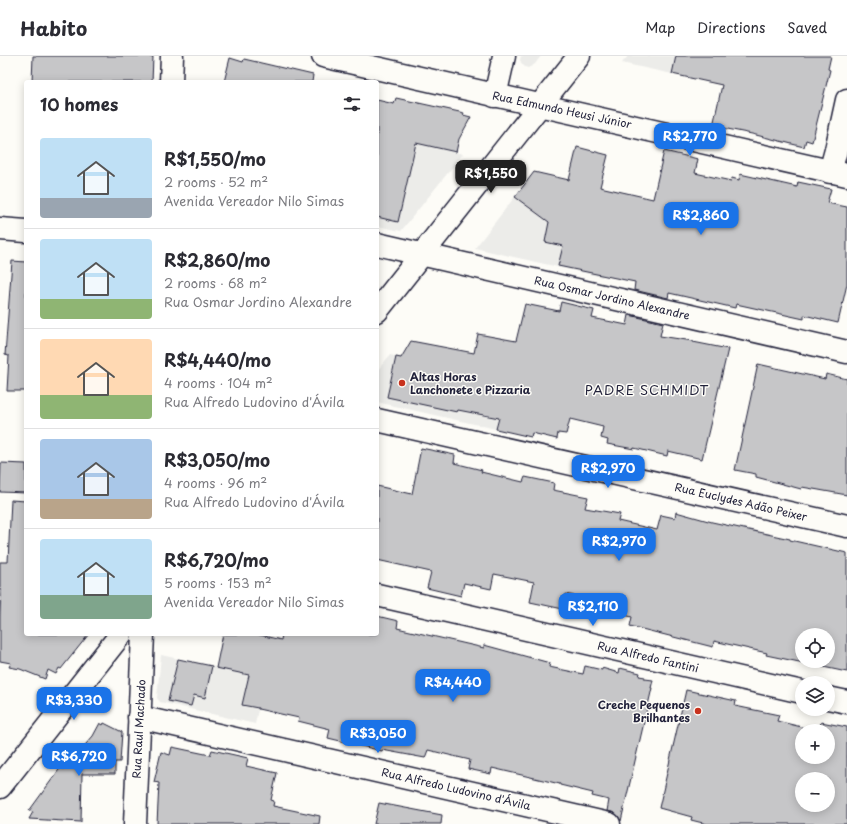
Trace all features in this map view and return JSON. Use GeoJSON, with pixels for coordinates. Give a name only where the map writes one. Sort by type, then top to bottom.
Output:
{"type":"FeatureCollection","features":[{"type":"Feature","properties":{"kind":"street"},"geometry":{"type":"LineString","coordinates":[[171,80],[172,56]]}},
{"type":"Feature","properties":{"kind":"street","name":"Rua Edmundo Heusi Júnior"},"geometry":{"type":"LineString","coordinates":[[326,56],[495,96],[839,173]]}},
{"type":"Feature","properties":{"kind":"street"},"geometry":{"type":"LineString","coordinates":[[495,96],[504,56]]}},
{"type":"Feature","properties":{"kind":"street"},"geometry":{"type":"LineString","coordinates":[[379,308],[579,56]]}},
{"type":"Feature","properties":{"kind":"street"},"geometry":{"type":"LineString","coordinates":[[839,173],[836,150],[847,100]]}},
{"type":"Feature","properties":{"kind":"street"},"geometry":{"type":"LineString","coordinates":[[0,229],[24,231]]}},
{"type":"Feature","properties":{"kind":"street","name":"Rua Osmar Jordino Alexandre"},"geometry":{"type":"LineString","coordinates":[[379,244],[847,352]]}},
{"type":"Feature","properties":{"kind":"street","name":"Rua Euclydes Adão Peixer"},"geometry":{"type":"LineString","coordinates":[[379,420],[847,526]]}},
{"type":"Feature","properties":{"kind":"street","name":"Rua Alfredo Fantini"},"geometry":{"type":"LineString","coordinates":[[379,595],[795,690]]}},
{"type":"Feature","properties":{"kind":"street"},"geometry":{"type":"LineString","coordinates":[[0,787],[119,636]]}},
{"type":"Feature","properties":{"kind":"street","name":"Rua Raul Machado"},"geometry":{"type":"LineString","coordinates":[[135,824],[143,636]]}},
{"type":"Feature","properties":{"kind":"street"},"geometry":{"type":"LineString","coordinates":[[835,699],[847,702]]}},
{"type":"Feature","properties":{"kind":"street","name":"Rua Alfredo Ludovino d'Ávila"},"geometry":{"type":"LineString","coordinates":[[139,717],[609,824]]}},
{"type":"Feature","properties":{"kind":"shaded area"},"geometry":{"type":"Polygon","coordinates":[[[521,56],[541,56],[535,64],[528,68],[522,64],[520,60],[521,56]]]}},
{"type":"Feature","properties":{"kind":"shaded area"},"geometry":{"type":"Polygon","coordinates":[[[628,56],[729,56],[722,85],[622,63],[628,56]]]}},
{"type":"Feature","properties":{"kind":"shaded area"},"geometry":{"type":"Polygon","coordinates":[[[379,134],[463,154],[401,231],[379,226],[379,134]]]}},
{"type":"Feature","properties":{"kind":"shaded area"},"geometry":{"type":"Polygon","coordinates":[[[534,172],[621,192],[602,277],[475,248],[534,172]]]}},
{"type":"Feature","properties":{"kind":"shaded area"},"geometry":{"type":"Polygon","coordinates":[[[390,355],[507,381],[496,429],[379,402],[379,369],[390,355]]]}},
{"type":"Feature","properties":{"kind":"shaded area"},"geometry":{"type":"Polygon","coordinates":[[[161,655],[265,678],[255,724],[160,702],[157,698],[161,655]]]}},
{"type":"Feature","properties":{"kind":"building"},"geometry":{"type":"Polygon","coordinates":[[[33,56],[153,57],[152,80],[32,80],[33,56]]]}},
{"type":"Feature","properties":{"kind":"building"},"geometry":{"type":"Polygon","coordinates":[[[676,56],[831,56],[828,69],[830,70],[812,142],[806,140],[804,147],[713,126],[722,85],[672,74],[676,56]]]}},
{"type":"Feature","properties":{"kind":"building"},"geometry":{"type":"Polygon","coordinates":[[[230,58],[243,62],[244,59],[313,75],[312,80],[224,80],[230,58]]]}},
{"type":"Feature","properties":{"kind":"building"},"geometry":{"type":"Polygon","coordinates":[[[396,98],[464,113],[463,115],[471,117],[459,139],[456,152],[416,143],[398,222],[379,217],[379,100],[394,104],[396,98]]]}},
{"type":"Feature","properties":{"kind":"building"},"geometry":{"type":"Polygon","coordinates":[[[577,147],[608,155],[600,187],[653,199],[664,151],[698,159],[695,173],[731,181],[732,178],[739,180],[740,174],[797,187],[798,182],[831,189],[827,203],[847,207],[847,284],[838,323],[804,315],[804,319],[736,304],[735,308],[669,293],[668,298],[634,290],[635,282],[558,266],[563,246],[545,242],[549,222],[515,197],[534,172],[569,180],[577,147]]]}},
{"type":"Feature","properties":{"kind":"building"},"geometry":{"type":"Polygon","coordinates":[[[12,261],[24,262],[24,391],[7,391],[9,356],[5,355],[12,261]]]}},
{"type":"Feature","properties":{"kind":"building"},"geometry":{"type":"Polygon","coordinates":[[[561,302],[594,310],[592,318],[627,325],[629,315],[663,323],[660,336],[693,341],[728,349],[702,459],[668,451],[667,456],[634,448],[607,444],[608,440],[601,438],[603,427],[570,419],[566,434],[558,433],[557,439],[532,433],[531,437],[496,429],[499,418],[458,410],[457,412],[387,397],[396,357],[401,358],[411,341],[474,353],[478,334],[516,341],[525,304],[559,311],[561,302]]]}},
{"type":"Feature","properties":{"kind":"building"},"geometry":{"type":"Polygon","coordinates":[[[758,364],[825,379],[826,374],[847,379],[847,495],[802,487],[801,489],[756,477],[756,474],[735,470],[758,364]]]}},
{"type":"Feature","properties":{"kind":"building"},"geometry":{"type":"Polygon","coordinates":[[[421,448],[455,455],[454,463],[482,470],[481,472],[523,482],[525,477],[554,483],[553,490],[588,497],[585,508],[620,514],[618,521],[657,530],[661,515],[675,518],[676,512],[712,522],[847,553],[847,672],[828,668],[835,668],[835,628],[795,628],[795,661],[714,641],[713,647],[630,626],[632,617],[600,609],[602,602],[566,594],[563,609],[530,602],[534,582],[494,574],[491,589],[464,583],[461,596],[427,588],[431,572],[379,560],[379,486],[412,494],[421,448]]]}},
{"type":"Feature","properties":{"kind":"building"},"geometry":{"type":"Polygon","coordinates":[[[1,463],[24,464],[24,493],[0,492],[1,463]]]}},
{"type":"Feature","properties":{"kind":"building"},"geometry":{"type":"Polygon","coordinates":[[[11,500],[24,501],[24,636],[87,636],[61,669],[59,668],[56,674],[48,670],[45,679],[20,669],[9,667],[11,663],[0,661],[0,562],[8,562],[11,500]]]}},
{"type":"Feature","properties":{"kind":"building"},"geometry":{"type":"Polygon","coordinates":[[[379,616],[398,621],[397,628],[484,648],[484,645],[550,663],[549,667],[583,674],[585,666],[602,670],[602,668],[619,673],[620,668],[640,673],[639,676],[645,677],[645,679],[653,680],[652,688],[621,821],[617,815],[607,811],[609,800],[592,796],[593,793],[492,768],[491,774],[468,769],[470,760],[428,750],[425,758],[382,751],[328,738],[330,729],[298,721],[299,718],[242,705],[249,675],[216,668],[223,636],[264,636],[281,640],[282,636],[379,636],[379,616]]]}},
{"type":"Feature","properties":{"kind":"building"},"geometry":{"type":"Polygon","coordinates":[[[178,659],[212,666],[205,698],[194,695],[191,706],[168,701],[178,659]]]}},
{"type":"Feature","properties":{"kind":"building"},"geometry":{"type":"Polygon","coordinates":[[[686,690],[736,701],[735,706],[779,715],[777,721],[795,725],[795,764],[835,764],[835,725],[847,727],[847,824],[707,824],[691,820],[692,817],[659,808],[686,690]]]}},
{"type":"Feature","properties":{"kind":"building"},"geometry":{"type":"Polygon","coordinates":[[[821,722],[831,724],[820,724],[821,722]]]}},
{"type":"Feature","properties":{"kind":"building"},"geometry":{"type":"Polygon","coordinates":[[[100,723],[103,725],[104,723],[122,732],[120,762],[115,762],[115,774],[82,774],[81,822],[29,819],[33,812],[29,811],[61,767],[64,769],[93,736],[100,723]]]}},
{"type":"Feature","properties":{"kind":"building"},"geometry":{"type":"Polygon","coordinates":[[[172,747],[210,755],[212,750],[248,758],[246,766],[277,773],[271,800],[274,801],[273,806],[320,816],[319,824],[157,824],[159,783],[154,782],[161,752],[170,755],[172,747]]]}},
{"type":"Feature","properties":{"kind":"building"},"geometry":{"type":"Polygon","coordinates":[[[379,803],[442,815],[441,824],[374,824],[379,803]]]}},
{"type":"Feature","properties":{"kind":"place","name":"Altas Horas Lanchonete e Pizzaria"},"geometry":{"type":"Point","coordinates":[402,383]}},
{"type":"Feature","properties":{"kind":"place","name":"Creche Pequenos Brilhantes"},"geometry":{"type":"Point","coordinates":[698,711]}},
{"type":"Feature","properties":{"kind":"district","name":"PADRE SCHMIDT"},"geometry":{"type":"Point","coordinates":[647,390]}}]}
